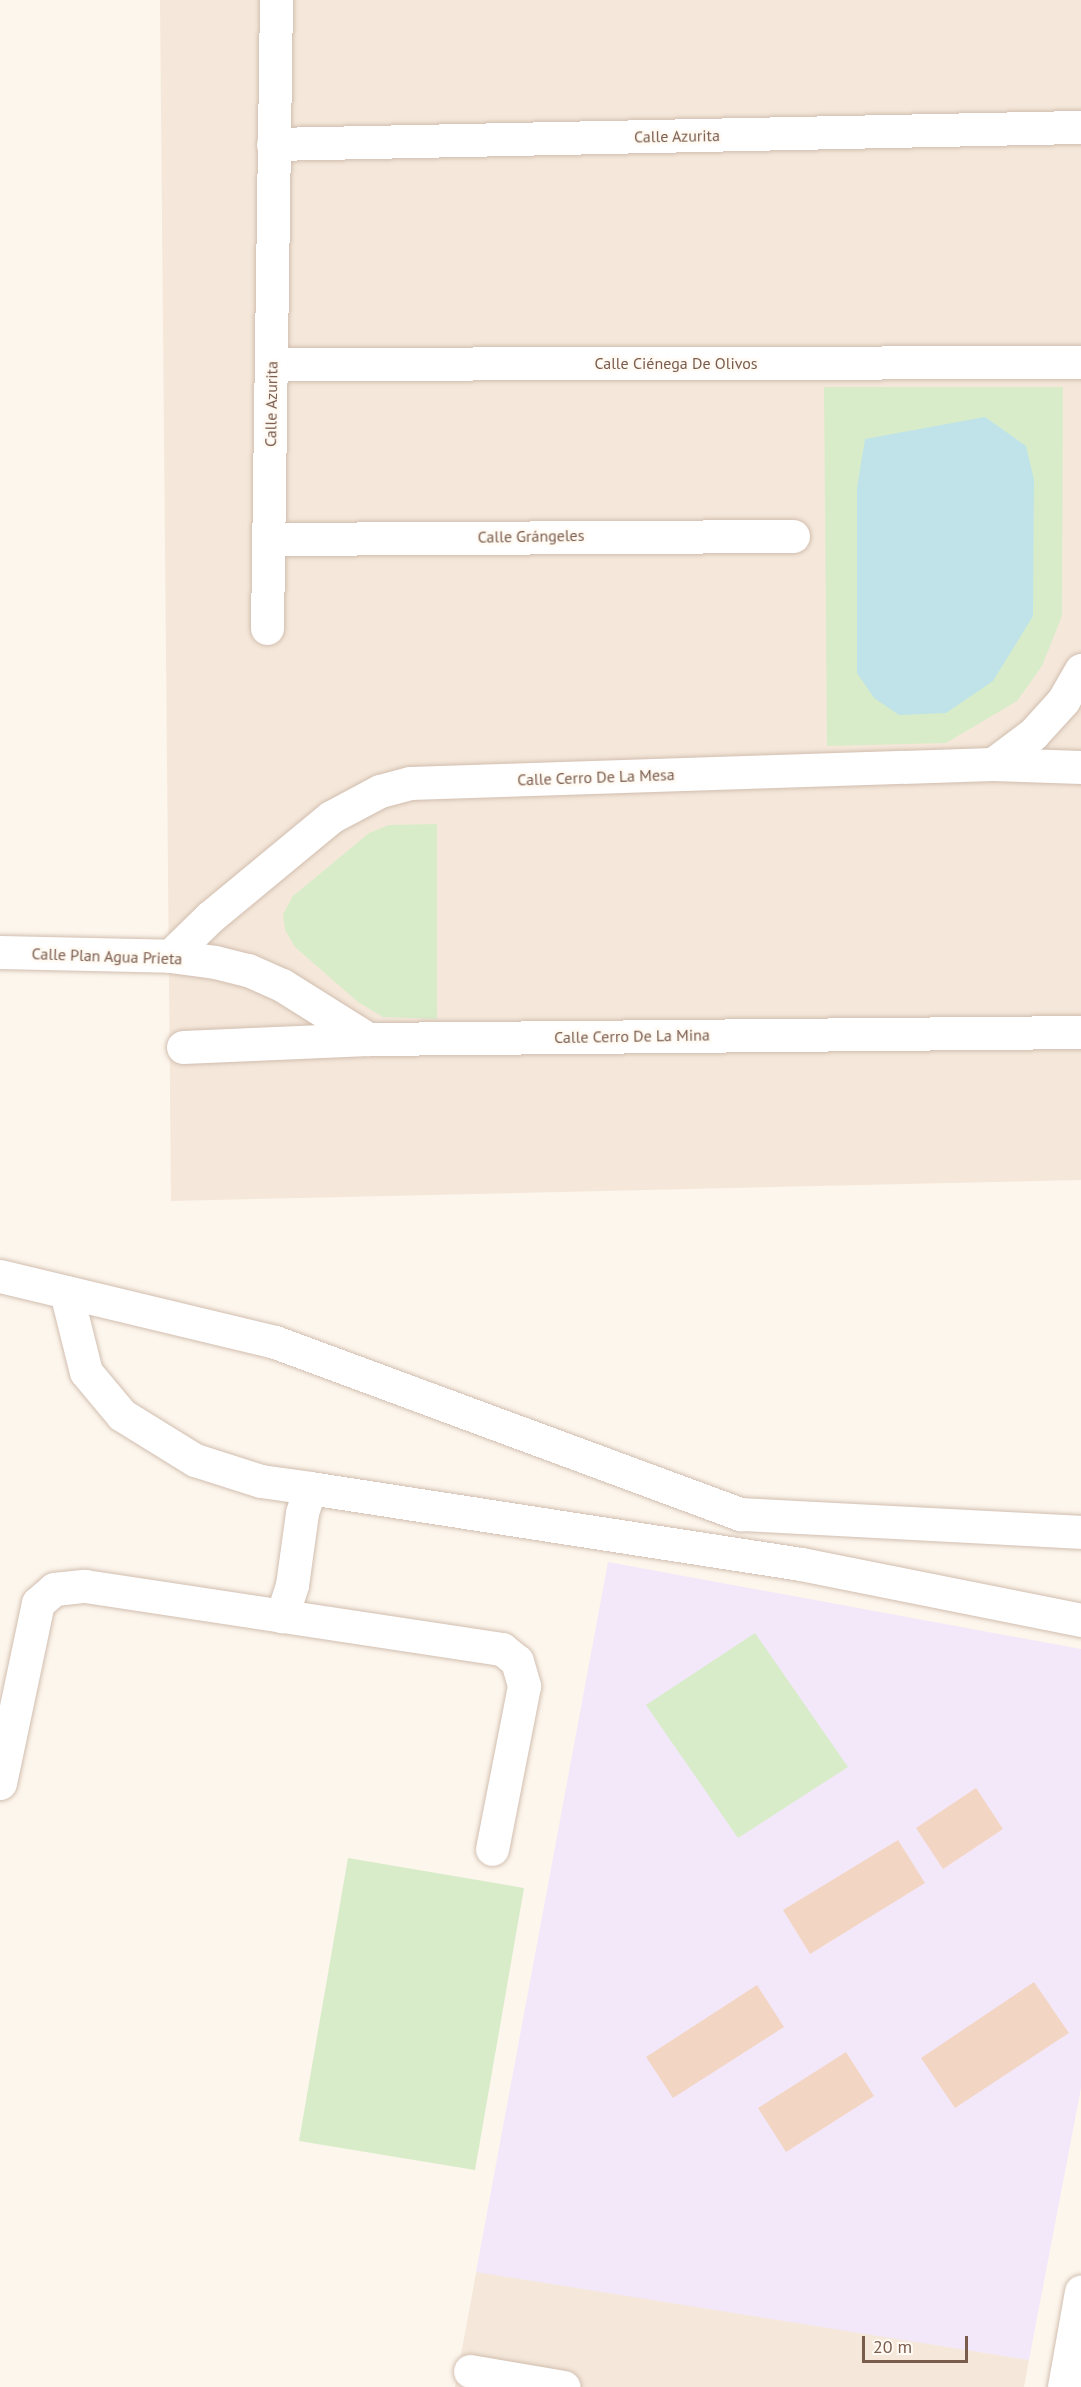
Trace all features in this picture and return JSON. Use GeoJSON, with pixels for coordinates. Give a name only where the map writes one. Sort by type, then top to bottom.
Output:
{"type":"FeatureCollection","features":[{"type":"Feature","properties":{"kind":"street","name":"Calle Azurita"},"geometry":{"type":"LineString","coordinates":[[267,628],[276,0]]}},
{"type":"Feature","properties":{"kind":"street","name":"Calle Azurita"},"geometry":{"type":"LineString","coordinates":[[273,144],[1081,127]]}},
{"type":"Feature","properties":{"kind":"street","name":"Calle Ciénega De Olivos"},"geometry":{"type":"LineString","coordinates":[[272,364],[1081,362]]}},
{"type":"Feature","properties":{"kind":"street","name":"Calle Grángeles"},"geometry":{"type":"LineString","coordinates":[[270,539],[793,536]]}},
{"type":"Feature","properties":{"kind":"street"},"geometry":{"type":"LineString","coordinates":[[993,764],[1034,734],[1062,701],[1081,670]]}},
{"type":"Feature","properties":{"kind":"street","name":"Calle Cerro De La Mesa"},"geometry":{"type":"LineString","coordinates":[[170,956],[210,917],[331,817],[380,791],[410,783],[993,764],[1081,767]]}},
{"type":"Feature","properties":{"kind":"street","name":"Calle Plan Agua Prieta"},"geometry":{"type":"LineString","coordinates":[[0,952],[170,956],[214,962],[248,970],[282,985],[368,1039]]}},
{"type":"Feature","properties":{"kind":"street","name":"Calle Cerro De La Mina"},"geometry":{"type":"LineString","coordinates":[[183,1047],[368,1039],[1081,1032]]}},
{"type":"Feature","properties":{"kind":"street"},"geometry":{"type":"LineString","coordinates":[[0,1276],[275,1342],[741,1514],[1081,1532]]}},
{"type":"Feature","properties":{"kind":"street"},"geometry":{"type":"LineString","coordinates":[[66,1292],[86,1372],[122,1415],[195,1460],[261,1481],[801,1564],[1081,1620]]}},
{"type":"Feature","properties":{"kind":"street"},"geometry":{"type":"LineString","coordinates":[[282,1616],[292,1585],[302,1513],[310,1488]]}},
{"type":"Feature","properties":{"kind":"street"},"geometry":{"type":"LineString","coordinates":[[0,1783],[38,1603],[54,1589],[85,1586],[502,1649],[517,1661],[524,1686],[492,1849]]}},
{"type":"Feature","properties":{"kind":"street"},"geometry":{"type":"LineString","coordinates":[[1064,2387],[1081,2292]]}},
{"type":"Feature","properties":{"kind":"street"},"geometry":{"type":"LineString","coordinates":[[470,2372],[564,2387]]}},
{"type":"Feature","properties":{"kind":"shaded area"},"geometry":{"type":"Polygon","coordinates":[[[160,0],[1081,0],[1081,1180],[171,1201],[160,0]]]}},
{"type":"Feature","properties":{"kind":"shaded area"},"geometry":{"type":"Polygon","coordinates":[[[608,1562],[1081,1649],[1081,2088],[1029,2360],[476,2272],[608,1562]]]}},
{"type":"Feature","properties":{"kind":"shaded area"},"geometry":{"type":"Polygon","coordinates":[[[477,2268],[1029,2360],[1024,2387],[455,2387],[477,2268]]]}},
{"type":"Feature","properties":{"kind":"green space"},"geometry":{"type":"Polygon","coordinates":[[[824,387],[1063,387],[1062,616],[1042,666],[1017,701],[946,743],[827,746],[824,387]]]}},
{"type":"Feature","properties":{"kind":"green space"},"geometry":{"type":"Polygon","coordinates":[[[437,824],[437,1019],[383,1017],[358,1002],[295,947],[285,930],[283,914],[293,896],[369,833],[389,825],[437,824]]]}},
{"type":"Feature","properties":{"kind":"green space"},"geometry":{"type":"Polygon","coordinates":[[[755,1633],[848,1767],[738,1838],[646,1705],[755,1633]]]}},
{"type":"Feature","properties":{"kind":"green space"},"geometry":{"type":"Polygon","coordinates":[[[348,1858],[524,1888],[475,2170],[299,2141],[348,1858]]]}},
{"type":"Feature","properties":{"kind":"water"},"geometry":{"type":"Polygon","coordinates":[[[985,417],[1026,446],[1034,480],[1033,616],[993,681],[946,713],[899,715],[874,698],[857,673],[857,488],[865,439],[985,417]]]}},
{"type":"Feature","properties":{"kind":"building"},"geometry":{"type":"Polygon","coordinates":[[[976,1788],[1003,1829],[943,1869],[916,1828],[976,1788]]]}},
{"type":"Feature","properties":{"kind":"building"},"geometry":{"type":"Polygon","coordinates":[[[898,1840],[925,1883],[810,1954],[783,1910],[898,1840]]]}},
{"type":"Feature","properties":{"kind":"building"},"geometry":{"type":"Polygon","coordinates":[[[1034,1982],[1069,2033],[955,2108],[921,2058],[1034,1982]]]}},
{"type":"Feature","properties":{"kind":"building"},"geometry":{"type":"Polygon","coordinates":[[[757,1985],[784,2027],[673,2098],[646,2057],[757,1985]]]}},
{"type":"Feature","properties":{"kind":"building"},"geometry":{"type":"Polygon","coordinates":[[[846,2052],[874,2096],[786,2152],[758,2108],[846,2052]]]}}]}
